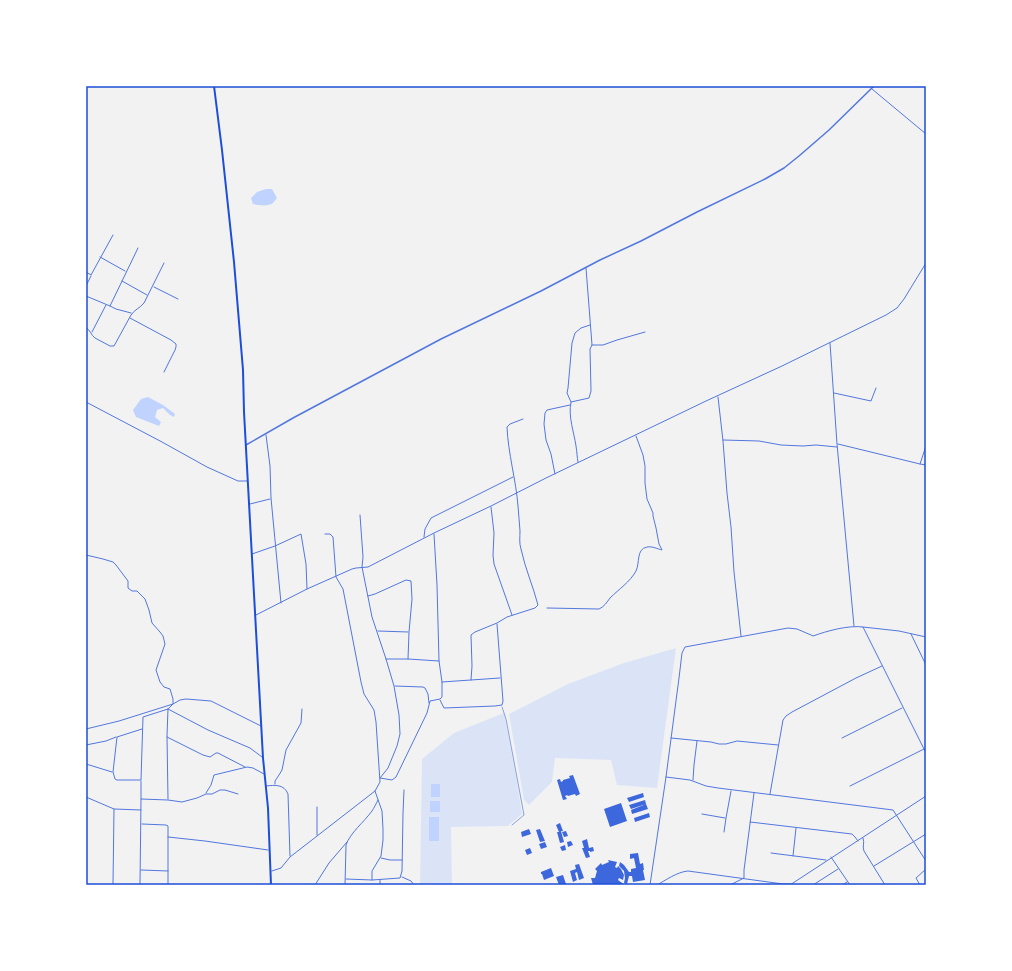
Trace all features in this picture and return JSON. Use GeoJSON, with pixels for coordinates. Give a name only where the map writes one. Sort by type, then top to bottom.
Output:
{"type":"FeatureCollection","features":[{"type":"Feature","properties":{"kind":"highway"},"geometry":{"type":"LineString","coordinates":[[214,86],[234,262],[243,370],[249,505],[271,885]]}},
{"type":"Feature","properties":{"kind":"street"},"geometry":{"type":"LineString","coordinates":[[246,445],[293,418],[441,339],[541,291],[765,179],[784,168],[799,156],[829,130],[874,86]]}},
{"type":"Feature","properties":{"kind":"street"},"geometry":{"type":"LineString","coordinates":[[872,89],[926,134]]}},
{"type":"Feature","properties":{"kind":"street"},"geometry":{"type":"LineString","coordinates":[[86,286],[113,235]]}},
{"type":"Feature","properties":{"kind":"street"},"geometry":{"type":"LineString","coordinates":[[110,306],[138,248]]}},
{"type":"Feature","properties":{"kind":"street"},"geometry":{"type":"LineString","coordinates":[[100,257],[126,271]]}},
{"type":"Feature","properties":{"kind":"street"},"geometry":{"type":"LineString","coordinates":[[86,327],[95,338],[110,346],[114,346],[132,314],[142,305],[164,263]]}},
{"type":"Feature","properties":{"kind":"street"},"geometry":{"type":"LineString","coordinates":[[255,615],[307,589],[352,569],[368,567],[555,474],[886,315],[897,308],[904,299],[926,263]]}},
{"type":"Feature","properties":{"kind":"street"},"geometry":{"type":"LineString","coordinates":[[555,474],[551,454],[546,440],[544,424],[545,413],[547,410],[589,398],[591,391],[590,349],[592,345],[586,268]]}},
{"type":"Feature","properties":{"kind":"street"},"geometry":{"type":"LineString","coordinates":[[86,272],[91,275]]}},
{"type":"Feature","properties":{"kind":"street"},"geometry":{"type":"LineString","coordinates":[[122,281],[147,295]]}},
{"type":"Feature","properties":{"kind":"street"},"geometry":{"type":"LineString","coordinates":[[153,286],[178,299]]}},
{"type":"Feature","properties":{"kind":"street"},"geometry":{"type":"LineString","coordinates":[[86,296],[132,314]]}},
{"type":"Feature","properties":{"kind":"street"},"geometry":{"type":"LineString","coordinates":[[91,332],[106,304]]}},
{"type":"Feature","properties":{"kind":"street"},"geometry":{"type":"LineString","coordinates":[[130,317],[176,344],[175,350],[164,372]]}},
{"type":"Feature","properties":{"kind":"street"},"geometry":{"type":"LineString","coordinates":[[578,463],[569,409],[570,403],[567,393],[574,333],[581,328],[590,325]]}},
{"type":"Feature","properties":{"kind":"street"},"geometry":{"type":"LineString","coordinates":[[592,345],[603,345],[645,332]]}},
{"type":"Feature","properties":{"kind":"street"},"geometry":{"type":"LineString","coordinates":[[830,342],[837,444],[854,626]]}},
{"type":"Feature","properties":{"kind":"street"},"geometry":{"type":"LineString","coordinates":[[834,393],[871,401],[876,388]]}},
{"type":"Feature","properties":{"kind":"street"},"geometry":{"type":"LineString","coordinates":[[718,396],[741,637]]}},
{"type":"Feature","properties":{"kind":"street"},"geometry":{"type":"LineString","coordinates":[[86,402],[207,467],[238,481],[248,480]]}},
{"type":"Feature","properties":{"kind":"street"},"geometry":{"type":"LineString","coordinates":[[471,680],[471,635],[497,623],[502,619],[535,608],[538,605],[520,549],[516,493],[511,455],[507,438],[507,427],[516,421],[523,419]]}},
{"type":"Feature","properties":{"kind":"street"},"geometry":{"type":"LineString","coordinates":[[265,434],[270,466],[271,498],[281,603]]}},
{"type":"Feature","properties":{"kind":"street"},"geometry":{"type":"LineString","coordinates":[[547,608],[602,608],[633,576],[640,552],[647,547],[662,550],[659,544],[653,513],[647,499],[645,466],[643,455],[636,436]]}},
{"type":"Feature","properties":{"kind":"street"},"geometry":{"type":"LineString","coordinates":[[723,440],[759,441],[781,445],[816,445],[838,447]]}},
{"type":"Feature","properties":{"kind":"street"},"geometry":{"type":"LineString","coordinates":[[837,444],[926,465]]}},
{"type":"Feature","properties":{"kind":"street"},"geometry":{"type":"LineString","coordinates":[[920,464],[926,446]]}},
{"type":"Feature","properties":{"kind":"street"},"geometry":{"type":"LineString","coordinates":[[424,538],[424,529],[431,518],[513,477]]}},
{"type":"Feature","properties":{"kind":"street"},"geometry":{"type":"LineString","coordinates":[[249,505],[271,498]]}},
{"type":"Feature","properties":{"kind":"street"},"geometry":{"type":"LineString","coordinates":[[491,506],[494,533],[494,564],[512,615]]}},
{"type":"Feature","properties":{"kind":"street"},"geometry":{"type":"LineString","coordinates":[[360,516],[363,557],[362,567],[377,630],[394,686],[399,715],[400,738],[388,768],[380,778]]}},
{"type":"Feature","properties":{"kind":"street"},"geometry":{"type":"LineString","coordinates":[[434,533],[439,661],[442,682],[442,697],[440,699],[444,708],[502,705],[503,701],[497,623]]}},
{"type":"Feature","properties":{"kind":"street"},"geometry":{"type":"LineString","coordinates":[[252,554],[275,546],[301,534],[306,564],[307,589]]}},
{"type":"Feature","properties":{"kind":"street"},"geometry":{"type":"LineString","coordinates":[[271,871],[281,868],[290,857],[375,791],[380,782],[374,710],[364,694],[343,589],[336,577],[333,537],[330,534],[325,534]]}},
{"type":"Feature","properties":{"kind":"street"},"geometry":{"type":"LineString","coordinates":[[86,555],[113,562],[128,581],[128,588],[142,594],[149,610],[152,623],[160,632],[165,644],[156,670],[160,682],[164,687],[170,688],[172,692],[173,704],[168,709],[142,716],[142,824],[140,885]]}},
{"type":"Feature","properties":{"kind":"street"},"geometry":{"type":"LineString","coordinates":[[368,596],[406,580],[411,581],[412,599],[408,658]]}},
{"type":"Feature","properties":{"kind":"street"},"geometry":{"type":"LineString","coordinates":[[650,885],[682,653],[685,646],[788,628],[797,629],[813,636],[854,626],[899,631],[926,637]]}},
{"type":"Feature","properties":{"kind":"street"},"geometry":{"type":"LineString","coordinates":[[863,627],[926,753]]}},
{"type":"Feature","properties":{"kind":"street"},"geometry":{"type":"LineString","coordinates":[[377,630],[409,632]]}},
{"type":"Feature","properties":{"kind":"street"},"geometry":{"type":"LineString","coordinates":[[910,634],[926,665]]}},
{"type":"Feature","properties":{"kind":"street"},"geometry":{"type":"LineString","coordinates":[[386,659],[408,658],[439,661]]}},
{"type":"Feature","properties":{"kind":"street"},"geometry":{"type":"LineString","coordinates":[[770,795],[786,716],[856,678],[883,666]]}},
{"type":"Feature","properties":{"kind":"street"},"geometry":{"type":"LineString","coordinates":[[442,682],[501,678]]}},
{"type":"Feature","properties":{"kind":"street"},"geometry":{"type":"LineString","coordinates":[[380,778],[392,780],[396,777],[427,712],[429,703],[428,694],[423,687],[394,686]]}},
{"type":"Feature","properties":{"kind":"street"},"geometry":{"type":"LineString","coordinates":[[429,703],[440,699]]}},
{"type":"Feature","properties":{"kind":"street"},"geometry":{"type":"LineString","coordinates":[[86,729],[119,721],[173,704],[180,700],[211,701],[262,726]]}},
{"type":"Feature","properties":{"kind":"street"},"geometry":{"type":"LineString","coordinates":[[842,738],[903,707]]}},
{"type":"Feature","properties":{"kind":"street"},"geometry":{"type":"LineString","coordinates":[[168,709],[168,800]]}},
{"type":"Feature","properties":{"kind":"street"},"geometry":{"type":"LineString","coordinates":[[168,709],[208,730],[250,748],[263,758]]}},
{"type":"Feature","properties":{"kind":"street"},"geometry":{"type":"LineString","coordinates":[[275,785],[275,781],[282,770],[286,750],[301,723],[302,709]]}},
{"type":"Feature","properties":{"kind":"street"},"geometry":{"type":"LineString","coordinates":[[86,745],[106,741],[142,729]]}},
{"type":"Feature","properties":{"kind":"street"},"geometry":{"type":"LineString","coordinates":[[167,736],[203,755],[210,757],[213,754],[218,753],[245,767],[253,768],[265,775]]}},
{"type":"Feature","properties":{"kind":"street"},"geometry":{"type":"LineString","coordinates":[[117,737],[114,772],[115,779],[141,780]]}},
{"type":"Feature","properties":{"kind":"street"},"geometry":{"type":"LineString","coordinates":[[671,738],[726,744],[737,741],[779,745]]}},
{"type":"Feature","properties":{"kind":"street"},"geometry":{"type":"LineString","coordinates":[[694,781],[697,741]]}},
{"type":"Feature","properties":{"kind":"street"},"geometry":{"type":"LineString","coordinates":[[850,786],[924,749]]}},
{"type":"Feature","properties":{"kind":"street"},"geometry":{"type":"LineString","coordinates":[[86,764],[114,772]]}},
{"type":"Feature","properties":{"kind":"street"},"geometry":{"type":"LineString","coordinates":[[206,794],[214,775],[245,767]]}},
{"type":"Feature","properties":{"kind":"street"},"geometry":{"type":"LineString","coordinates":[[666,777],[694,781],[706,786],[731,790],[892,810],[897,815],[926,861]]}},
{"type":"Feature","properties":{"kind":"street"},"geometry":{"type":"LineString","coordinates":[[266,786],[275,785],[285,788],[288,794],[290,857]]}},
{"type":"Feature","properties":{"kind":"street"},"geometry":{"type":"LineString","coordinates":[[141,799],[182,802],[206,794],[212,794],[220,790],[238,794]]}},
{"type":"Feature","properties":{"kind":"street"},"geometry":{"type":"LineString","coordinates":[[401,877],[404,790]]}},
{"type":"Feature","properties":{"kind":"street"},"geometry":{"type":"LineString","coordinates":[[724,832],[731,790]]}},
{"type":"Feature","properties":{"kind":"street"},"geometry":{"type":"LineString","coordinates":[[372,880],[372,871],[380,857],[382,848],[383,829],[382,812],[375,791]]}},
{"type":"Feature","properties":{"kind":"street"},"geometry":{"type":"LineString","coordinates":[[744,878],[754,793]]}},
{"type":"Feature","properties":{"kind":"street"},"geometry":{"type":"LineString","coordinates":[[790,885],[926,796]]}},
{"type":"Feature","properties":{"kind":"street"},"geometry":{"type":"LineString","coordinates":[[86,814],[86,797],[114,809],[142,810]]}},
{"type":"Feature","properties":{"kind":"street"},"geometry":{"type":"LineString","coordinates":[[315,885],[329,863],[372,812],[378,800]]}},
{"type":"Feature","properties":{"kind":"street"},"geometry":{"type":"LineString","coordinates":[[317,807],[318,836]]}},
{"type":"Feature","properties":{"kind":"street"},"geometry":{"type":"LineString","coordinates":[[113,885],[114,809]]}},
{"type":"Feature","properties":{"kind":"street"},"geometry":{"type":"LineString","coordinates":[[702,814],[726,818]]}},
{"type":"Feature","properties":{"kind":"street"},"geometry":{"type":"LineString","coordinates":[[750,822],[852,834],[858,841]]}},
{"type":"Feature","properties":{"kind":"street"},"geometry":{"type":"LineString","coordinates":[[142,824],[167,825],[168,885]]}},
{"type":"Feature","properties":{"kind":"street"},"geometry":{"type":"LineString","coordinates":[[793,856],[796,827]]}},
{"type":"Feature","properties":{"kind":"street"},"geometry":{"type":"LineString","coordinates":[[874,866],[926,834]]}},
{"type":"Feature","properties":{"kind":"street"},"geometry":{"type":"LineString","coordinates":[[168,837],[270,850]]}},
{"type":"Feature","properties":{"kind":"street"},"geometry":{"type":"LineString","coordinates":[[863,837],[863,849],[886,885]]}},
{"type":"Feature","properties":{"kind":"street"},"geometry":{"type":"LineString","coordinates":[[345,884],[347,842]]}},
{"type":"Feature","properties":{"kind":"street"},"geometry":{"type":"LineString","coordinates":[[771,853],[827,860]]}},
{"type":"Feature","properties":{"kind":"street"},"geometry":{"type":"LineString","coordinates":[[380,857],[390,860],[402,860]]}},
{"type":"Feature","properties":{"kind":"street"},"geometry":{"type":"LineString","coordinates":[[831,857],[850,885]]}},
{"type":"Feature","properties":{"kind":"street"},"geometry":{"type":"LineString","coordinates":[[813,885],[839,868]]}},
{"type":"Feature","properties":{"kind":"street"},"geometry":{"type":"LineString","coordinates":[[920,885],[916,878],[926,869]]}},
{"type":"Feature","properties":{"kind":"street"},"geometry":{"type":"LineString","coordinates":[[140,870],[168,871]]}},
{"type":"Feature","properties":{"kind":"street"},"geometry":{"type":"LineString","coordinates":[[657,885],[684,872],[792,884]]}},
{"type":"Feature","properties":{"kind":"street"},"geometry":{"type":"LineString","coordinates":[[346,879],[380,880],[399,879],[401,877],[411,881],[414,885]]}},
{"type":"Feature","properties":{"kind":"street"},"geometry":{"type":"LineString","coordinates":[[730,885],[744,878]]}},
{"type":"Feature","properties":{"kind":"street"},"geometry":{"type":"LineString","coordinates":[[380,880],[380,885]]}},
{"type":"Feature","properties":{"kind":"street"},"geometry":{"type":"LineString","coordinates":[[842,885],[848,881]]}},
{"type":"Feature","properties":{"kind":"path"},"geometry":{"type":"LineString","coordinates":[[502,705],[524,815],[512,825]]}},
{"type":"Feature","properties":{"kind":"shaded area"},"geometry":{"type":"Polygon","coordinates":[[[676,648],[657,788],[617,785],[611,760],[555,758],[552,782],[529,805],[524,800],[509,714],[568,684],[624,663],[676,648]]]}},
{"type":"Feature","properties":{"kind":"shaded area"},"geometry":{"type":"Polygon","coordinates":[[[504,713],[522,814],[508,826],[451,827],[452,885],[420,885],[422,759],[454,733],[504,713]]]}},
{"type":"Feature","properties":{"kind":"water"},"geometry":{"type":"Polygon","coordinates":[[[272,189],[277,198],[273,203],[266,205],[253,204],[251,198],[257,192],[272,189]]]}},
{"type":"Feature","properties":{"kind":"water"},"geometry":{"type":"Polygon","coordinates":[[[148,397],[163,405],[175,414],[174,417],[163,408],[157,410],[155,417],[161,422],[159,426],[136,417],[133,410],[141,399],[148,397]]]}},
{"type":"Feature","properties":{"kind":"water"},"geometry":{"type":"Polygon","coordinates":[[[431,784],[440,784],[440,797],[431,797],[431,784]]]}},
{"type":"Feature","properties":{"kind":"water"},"geometry":{"type":"Polygon","coordinates":[[[430,801],[440,801],[440,812],[430,812],[430,801]]]}},
{"type":"Feature","properties":{"kind":"water"},"geometry":{"type":"Polygon","coordinates":[[[429,817],[439,817],[439,841],[429,841],[429,817]]]}},
{"type":"Feature","properties":{"kind":"building"},"geometry":{"type":"Polygon","coordinates":[[[573,775],[580,794],[576,796],[575,794],[567,795],[565,796],[567,799],[563,800],[557,780],[560,779],[561,782],[573,775]]]}},
{"type":"Feature","properties":{"kind":"building"},"geometry":{"type":"Polygon","coordinates":[[[643,793],[644,797],[629,802],[627,798],[643,793]]]}},
{"type":"Feature","properties":{"kind":"building"},"geometry":{"type":"Polygon","coordinates":[[[645,800],[646,804],[631,809],[629,805],[645,800]]]}},
{"type":"Feature","properties":{"kind":"building"},"geometry":{"type":"Polygon","coordinates":[[[621,803],[627,821],[610,827],[604,809],[621,803]]]}},
{"type":"Feature","properties":{"kind":"building"},"geometry":{"type":"Polygon","coordinates":[[[646,804],[648,809],[632,814],[631,810],[646,804]]]}},
{"type":"Feature","properties":{"kind":"building"},"geometry":{"type":"Polygon","coordinates":[[[649,813],[650,817],[635,822],[634,818],[649,813]]]}},
{"type":"Feature","properties":{"kind":"building"},"geometry":{"type":"Polygon","coordinates":[[[560,823],[563,831],[561,831],[564,842],[560,843],[557,832],[559,832],[556,825],[560,823]]]}},
{"type":"Feature","properties":{"kind":"building"},"geometry":{"type":"Polygon","coordinates":[[[529,829],[531,834],[522,837],[521,832],[529,829]]]}},
{"type":"Feature","properties":{"kind":"building"},"geometry":{"type":"Polygon","coordinates":[[[540,829],[545,841],[540,842],[536,830],[540,829]]]}},
{"type":"Feature","properties":{"kind":"building"},"geometry":{"type":"Polygon","coordinates":[[[566,831],[568,836],[564,837],[562,832],[566,831]]]}},
{"type":"Feature","properties":{"kind":"building"},"geometry":{"type":"Polygon","coordinates":[[[587,839],[589,848],[593,847],[594,851],[588,851],[590,857],[586,858],[582,848],[584,848],[582,841],[587,839]]]}},
{"type":"Feature","properties":{"kind":"building"},"geometry":{"type":"Polygon","coordinates":[[[571,841],[573,845],[568,847],[567,842],[571,841]]]}},
{"type":"Feature","properties":{"kind":"building"},"geometry":{"type":"Polygon","coordinates":[[[545,842],[547,847],[541,849],[539,844],[545,842]]]}},
{"type":"Feature","properties":{"kind":"building"},"geometry":{"type":"Polygon","coordinates":[[[565,845],[566,850],[562,851],[560,847],[565,845]]]}},
{"type":"Feature","properties":{"kind":"building"},"geometry":{"type":"Polygon","coordinates":[[[530,848],[532,853],[527,855],[525,850],[530,848]]]}},
{"type":"Feature","properties":{"kind":"building"},"geometry":{"type":"Polygon","coordinates":[[[638,853],[640,864],[643,863],[645,880],[633,882],[632,876],[629,876],[627,884],[624,883],[624,871],[619,866],[620,862],[629,872],[631,872],[631,869],[636,868],[634,858],[630,859],[630,854],[638,853]]]}},
{"type":"Feature","properties":{"kind":"building"},"geometry":{"type":"Polygon","coordinates":[[[608,860],[617,862],[615,867],[617,868],[618,866],[624,875],[623,880],[619,878],[618,880],[625,885],[593,885],[591,878],[595,878],[597,871],[595,869],[601,863],[602,865],[609,862],[608,860]]]}},
{"type":"Feature","properties":{"kind":"building"},"geometry":{"type":"Polygon","coordinates":[[[579,864],[584,878],[579,880],[577,872],[575,873],[577,880],[573,882],[570,871],[576,869],[575,865],[579,864]]]}},
{"type":"Feature","properties":{"kind":"building"},"geometry":{"type":"Polygon","coordinates":[[[551,868],[554,876],[544,880],[541,872],[551,868]]]}},
{"type":"Feature","properties":{"kind":"building"},"geometry":{"type":"Polygon","coordinates":[[[563,875],[566,884],[559,885],[556,877],[563,875]]]}}]}
